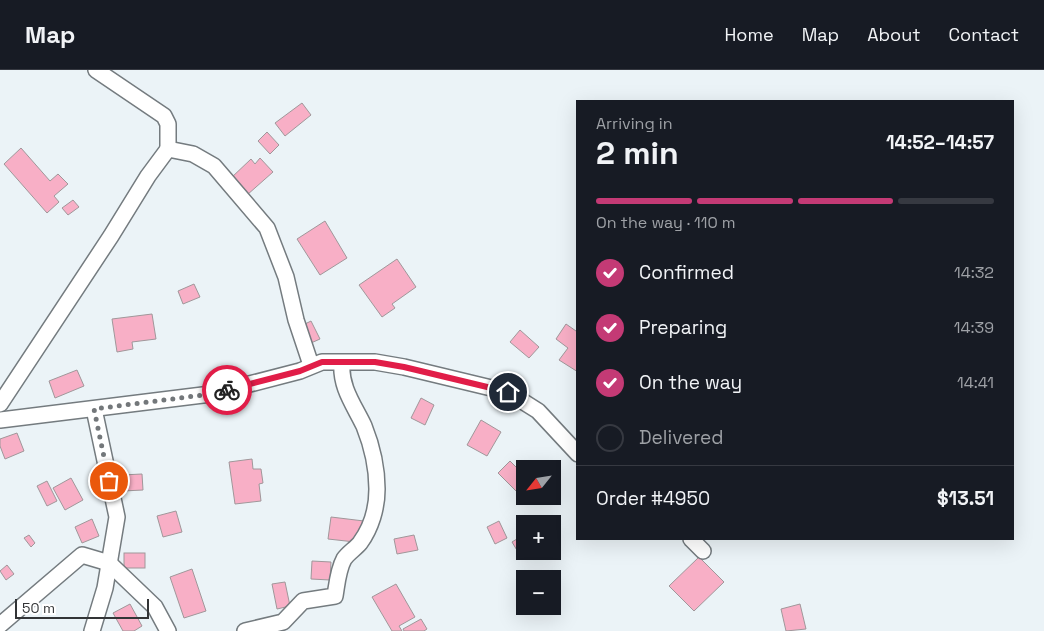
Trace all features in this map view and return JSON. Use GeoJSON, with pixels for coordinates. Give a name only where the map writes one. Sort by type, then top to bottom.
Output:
{"type":"FeatureCollection","features":[{"type":"Feature","properties":{"kind":"street"},"geometry":{"type":"LineString","coordinates":[[0,404],[111,236],[148,176],[168,149],[168,124],[164,116],[96,70]]}},
{"type":"Feature","properties":{"kind":"street"},"geometry":{"type":"LineString","coordinates":[[168,149],[193,154],[214,166],[267,228],[286,277],[296,320],[311,365]]}},
{"type":"Feature","properties":{"kind":"street"},"geometry":{"type":"LineString","coordinates":[[0,420],[211,394],[300,371],[322,362],[375,362],[404,367],[508,392],[538,411],[576,452]]}},
{"type":"Feature","properties":{"kind":"street"},"geometry":{"type":"LineString","coordinates":[[245,631],[283,622],[303,602],[335,596],[339,573],[344,559],[360,542],[371,525],[376,496],[375,465],[364,427],[344,386],[341,373],[342,363]]}},
{"type":"Feature","properties":{"kind":"street"},"geometry":{"type":"LineString","coordinates":[[92,631],[106,588],[117,518],[94,409]]}},
{"type":"Feature","properties":{"kind":"street"},"geometry":{"type":"LineString","coordinates":[[692,540],[703,551]]}},
{"type":"Feature","properties":{"kind":"street"},"geometry":{"type":"LineString","coordinates":[[0,625],[82,555],[109,563],[155,607],[168,631]]}},
{"type":"Feature","properties":{"kind":"building"},"geometry":{"type":"Polygon","coordinates":[[[302,103],[311,115],[285,136],[275,123],[302,103]]]}},
{"type":"Feature","properties":{"kind":"building"},"geometry":{"type":"Polygon","coordinates":[[[267,132],[279,145],[270,154],[258,141],[267,132]]]}},
{"type":"Feature","properties":{"kind":"building"},"geometry":{"type":"Polygon","coordinates":[[[21,148],[50,181],[58,174],[68,184],[54,196],[59,202],[47,213],[4,164],[21,148]]]}},
{"type":"Feature","properties":{"kind":"building"},"geometry":{"type":"Polygon","coordinates":[[[260,158],[273,172],[247,195],[231,178],[251,159],[255,164],[260,158]]]}},
{"type":"Feature","properties":{"kind":"building"},"geometry":{"type":"Polygon","coordinates":[[[73,200],[79,207],[68,215],[62,208],[73,200]]]}},
{"type":"Feature","properties":{"kind":"building"},"geometry":{"type":"Polygon","coordinates":[[[325,221],[347,258],[320,275],[297,239],[325,221]]]}},
{"type":"Feature","properties":{"kind":"building"},"geometry":{"type":"Polygon","coordinates":[[[397,259],[416,287],[392,304],[395,308],[382,317],[359,285],[397,259]]]}},
{"type":"Feature","properties":{"kind":"building"},"geometry":{"type":"Polygon","coordinates":[[[194,284],[200,297],[183,304],[178,291],[194,284]]]}},
{"type":"Feature","properties":{"kind":"building"},"geometry":{"type":"Polygon","coordinates":[[[152,314],[156,339],[132,342],[133,349],[117,352],[112,319],[152,314]]]}},
{"type":"Feature","properties":{"kind":"building"},"geometry":{"type":"Polygon","coordinates":[[[311,321],[320,339],[311,343],[303,325],[311,321]]]}},
{"type":"Feature","properties":{"kind":"building"},"geometry":{"type":"Polygon","coordinates":[[[566,324],[576,331],[576,371],[559,360],[568,348],[556,339],[566,324]]]}},
{"type":"Feature","properties":{"kind":"building"},"geometry":{"type":"Polygon","coordinates":[[[520,330],[539,347],[529,358],[510,342],[520,330]]]}},
{"type":"Feature","properties":{"kind":"building"},"geometry":{"type":"Polygon","coordinates":[[[77,370],[84,386],[55,398],[49,381],[77,370]]]}},
{"type":"Feature","properties":{"kind":"building"},"geometry":{"type":"Polygon","coordinates":[[[421,398],[434,405],[425,425],[411,418],[421,398]]]}},
{"type":"Feature","properties":{"kind":"building"},"geometry":{"type":"Polygon","coordinates":[[[481,420],[501,432],[487,456],[467,445],[481,420]]]}},
{"type":"Feature","properties":{"kind":"building"},"geometry":{"type":"Polygon","coordinates":[[[17,433],[24,451],[5,459],[0,446],[0,439],[17,433]]]}},
{"type":"Feature","properties":{"kind":"building"},"geometry":{"type":"Polygon","coordinates":[[[252,459],[253,469],[261,469],[263,483],[259,484],[261,501],[235,504],[229,462],[252,459]]]}},
{"type":"Feature","properties":{"kind":"building"},"geometry":{"type":"Polygon","coordinates":[[[510,461],[516,467],[516,491],[498,473],[510,461]]]}},
{"type":"Feature","properties":{"kind":"building"},"geometry":{"type":"Polygon","coordinates":[[[142,474],[143,490],[123,491],[122,475],[142,474]]]}},
{"type":"Feature","properties":{"kind":"building"},"geometry":{"type":"Polygon","coordinates":[[[71,478],[83,500],[65,510],[53,488],[71,478]]]}},
{"type":"Feature","properties":{"kind":"building"},"geometry":{"type":"Polygon","coordinates":[[[47,481],[57,501],[47,506],[37,486],[47,481]]]}},
{"type":"Feature","properties":{"kind":"building"},"geometry":{"type":"Polygon","coordinates":[[[176,511],[182,532],[163,537],[157,516],[176,511]]]}},
{"type":"Feature","properties":{"kind":"building"},"geometry":{"type":"Polygon","coordinates":[[[331,517],[364,521],[362,534],[356,534],[355,542],[328,539],[331,517]]]}},
{"type":"Feature","properties":{"kind":"building"},"geometry":{"type":"Polygon","coordinates":[[[92,519],[99,536],[82,543],[75,527],[92,519]]]}},
{"type":"Feature","properties":{"kind":"building"},"geometry":{"type":"Polygon","coordinates":[[[499,521],[507,538],[495,544],[487,527],[499,521]]]}},
{"type":"Feature","properties":{"kind":"building"},"geometry":{"type":"Polygon","coordinates":[[[29,535],[35,543],[31,547],[24,538],[29,535]]]}},
{"type":"Feature","properties":{"kind":"building"},"geometry":{"type":"Polygon","coordinates":[[[414,535],[418,550],[397,554],[394,539],[414,535]]]}},
{"type":"Feature","properties":{"kind":"building"},"geometry":{"type":"Polygon","coordinates":[[[516,540],[516,549],[512,542],[516,540]]]}},
{"type":"Feature","properties":{"kind":"building"},"geometry":{"type":"Polygon","coordinates":[[[124,553],[145,553],[145,568],[124,568],[124,553]]]}},
{"type":"Feature","properties":{"kind":"building"},"geometry":{"type":"Polygon","coordinates":[[[699,557],[724,582],[694,611],[669,586],[699,557]]]}},
{"type":"Feature","properties":{"kind":"building"},"geometry":{"type":"Polygon","coordinates":[[[312,561],[331,562],[330,580],[311,579],[312,561]]]}},
{"type":"Feature","properties":{"kind":"building"},"geometry":{"type":"Polygon","coordinates":[[[7,565],[14,574],[6,580],[0,571],[7,565]]]}},
{"type":"Feature","properties":{"kind":"building"},"geometry":{"type":"Polygon","coordinates":[[[192,569],[206,611],[184,618],[170,577],[192,569]]]}},
{"type":"Feature","properties":{"kind":"building"},"geometry":{"type":"Polygon","coordinates":[[[285,582],[290,606],[277,609],[272,584],[285,582]]]}},
{"type":"Feature","properties":{"kind":"building"},"geometry":{"type":"Polygon","coordinates":[[[396,584],[415,617],[399,626],[402,631],[392,631],[372,597],[396,584]]]}},
{"type":"Feature","properties":{"kind":"building"},"geometry":{"type":"Polygon","coordinates":[[[130,604],[142,626],[134,631],[123,631],[113,613],[130,604]]]}},
{"type":"Feature","properties":{"kind":"building"},"geometry":{"type":"Polygon","coordinates":[[[800,604],[806,629],[786,631],[781,609],[800,604]]]}},
{"type":"Feature","properties":{"kind":"building"},"geometry":{"type":"Polygon","coordinates":[[[421,619],[427,629],[424,631],[404,631],[403,629],[421,619]]]}},
{"type":"Feature","properties":{"kind":"way so far"},"geometry":{"type":"LineString","coordinates":[[109,481],[94,409],[211,394],[227,390]]}},
{"type":"Feature","properties":{"kind":"route"},"geometry":{"type":"LineString","coordinates":[[227,390],[300,371],[322,362],[375,362],[428,372],[508,392]]}}]}
